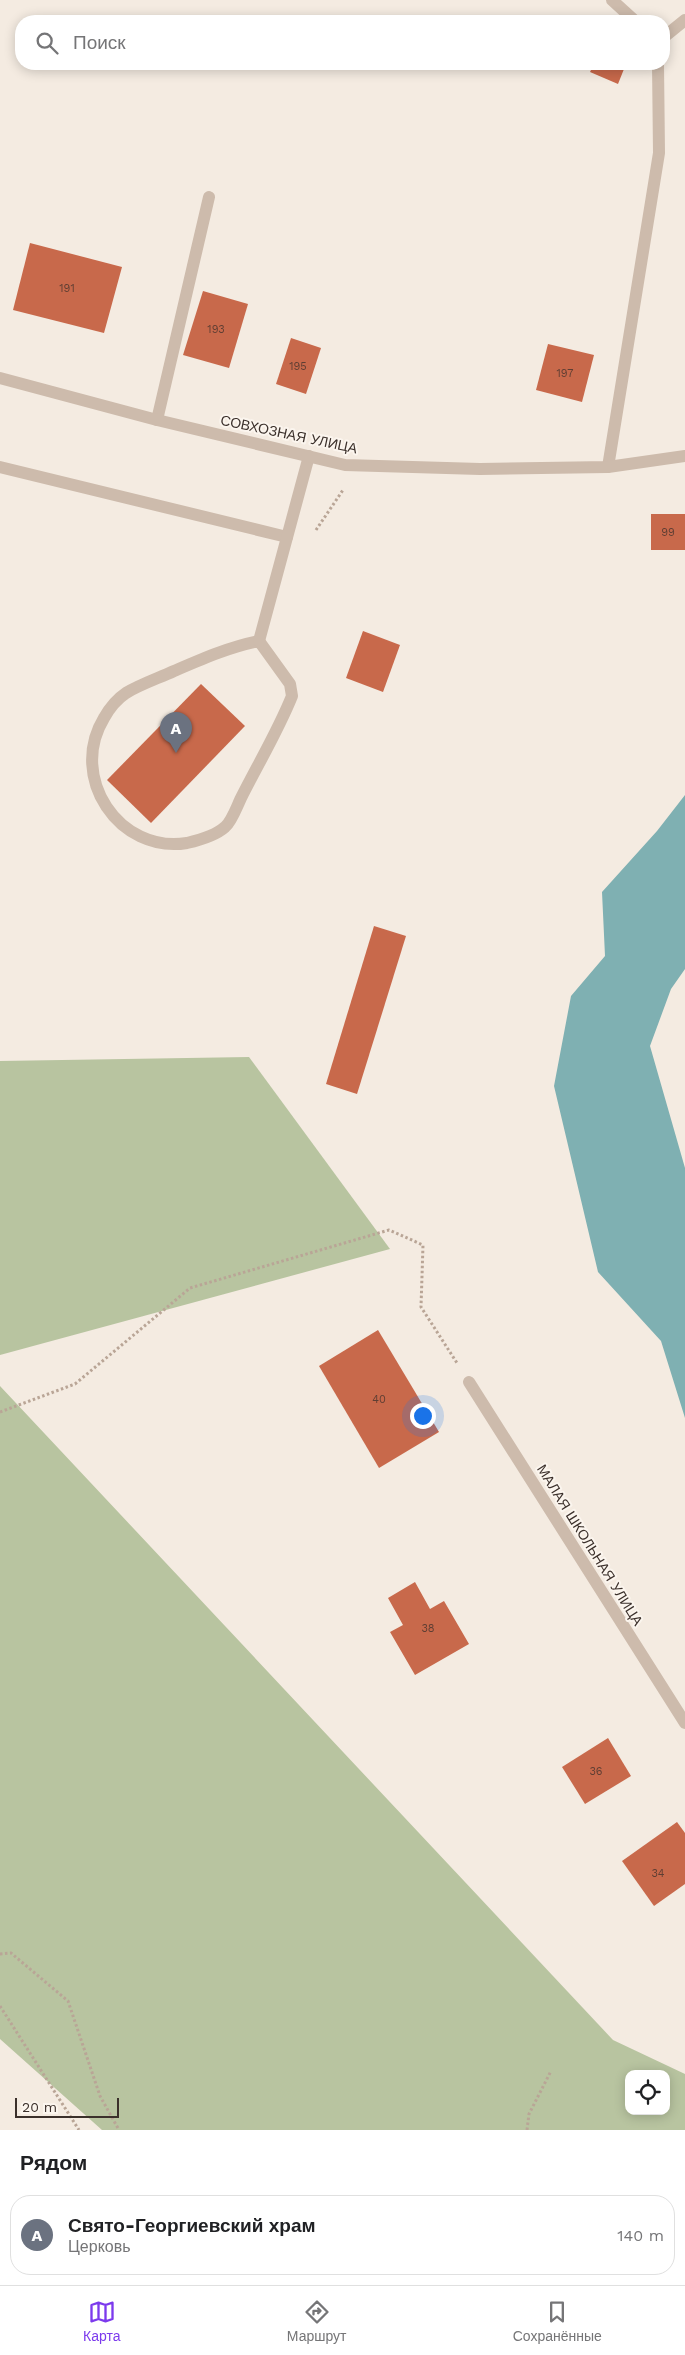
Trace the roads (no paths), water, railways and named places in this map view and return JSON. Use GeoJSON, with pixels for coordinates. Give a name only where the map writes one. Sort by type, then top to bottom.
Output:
{"type":"FeatureCollection","features":[{"type":"Feature","properties":{"kind":"street"},"geometry":{"type":"LineString","coordinates":[[612,0],[629,15]]}},
{"type":"Feature","properties":{"kind":"street"},"geometry":{"type":"LineString","coordinates":[[670,31],[685,20]]}},
{"type":"Feature","properties":{"kind":"street"},"geometry":{"type":"LineString","coordinates":[[608,467],[659,153],[658,70]]}},
{"type":"Feature","properties":{"kind":"street"},"geometry":{"type":"LineString","coordinates":[[157,420],[209,197]]}},
{"type":"Feature","properties":{"kind":"street","name":"СОВХОЗНАЯ УЛИЦА"},"geometry":{"type":"LineString","coordinates":[[0,378],[157,420],[355,465],[480,469],[608,467],[685,456]]}},
{"type":"Feature","properties":{"kind":"street"},"geometry":{"type":"LineString","coordinates":[[259,641],[309,456]]}},
{"type":"Feature","properties":{"kind":"street"},"geometry":{"type":"LineString","coordinates":[[0,467],[287,537]]}},
{"type":"Feature","properties":{"kind":"street"},"geometry":{"type":"LineString","coordinates":[[259,641],[290,684],[292,696],[226,827],[202,840],[175,844],[148,840],[124,828],[105,808],[94,783],[91,756],[98,728],[110,707],[125,693],[230,647],[259,641]]}},
{"type":"Feature","properties":{"kind":"street","name":"МАЛАЯ ШКОЛЬНАЯ УЛИЦА"},"geometry":{"type":"LineString","coordinates":[[469,1382],[685,1723]]}},
{"type":"Feature","properties":{"kind":"water"},"geometry":{"type":"Polygon","coordinates":[[[685,795],[685,969],[671,989],[650,1046],[685,1168],[685,1418],[661,1341],[598,1272],[554,1086],[571,996],[605,956],[602,892],[657,831],[685,795]]]}},
{"type":"Feature","properties":{"kind":"place","name":"Свято-Георгиевский храм"},"geometry":{"type":"Point","coordinates":[176,753]}}]}
